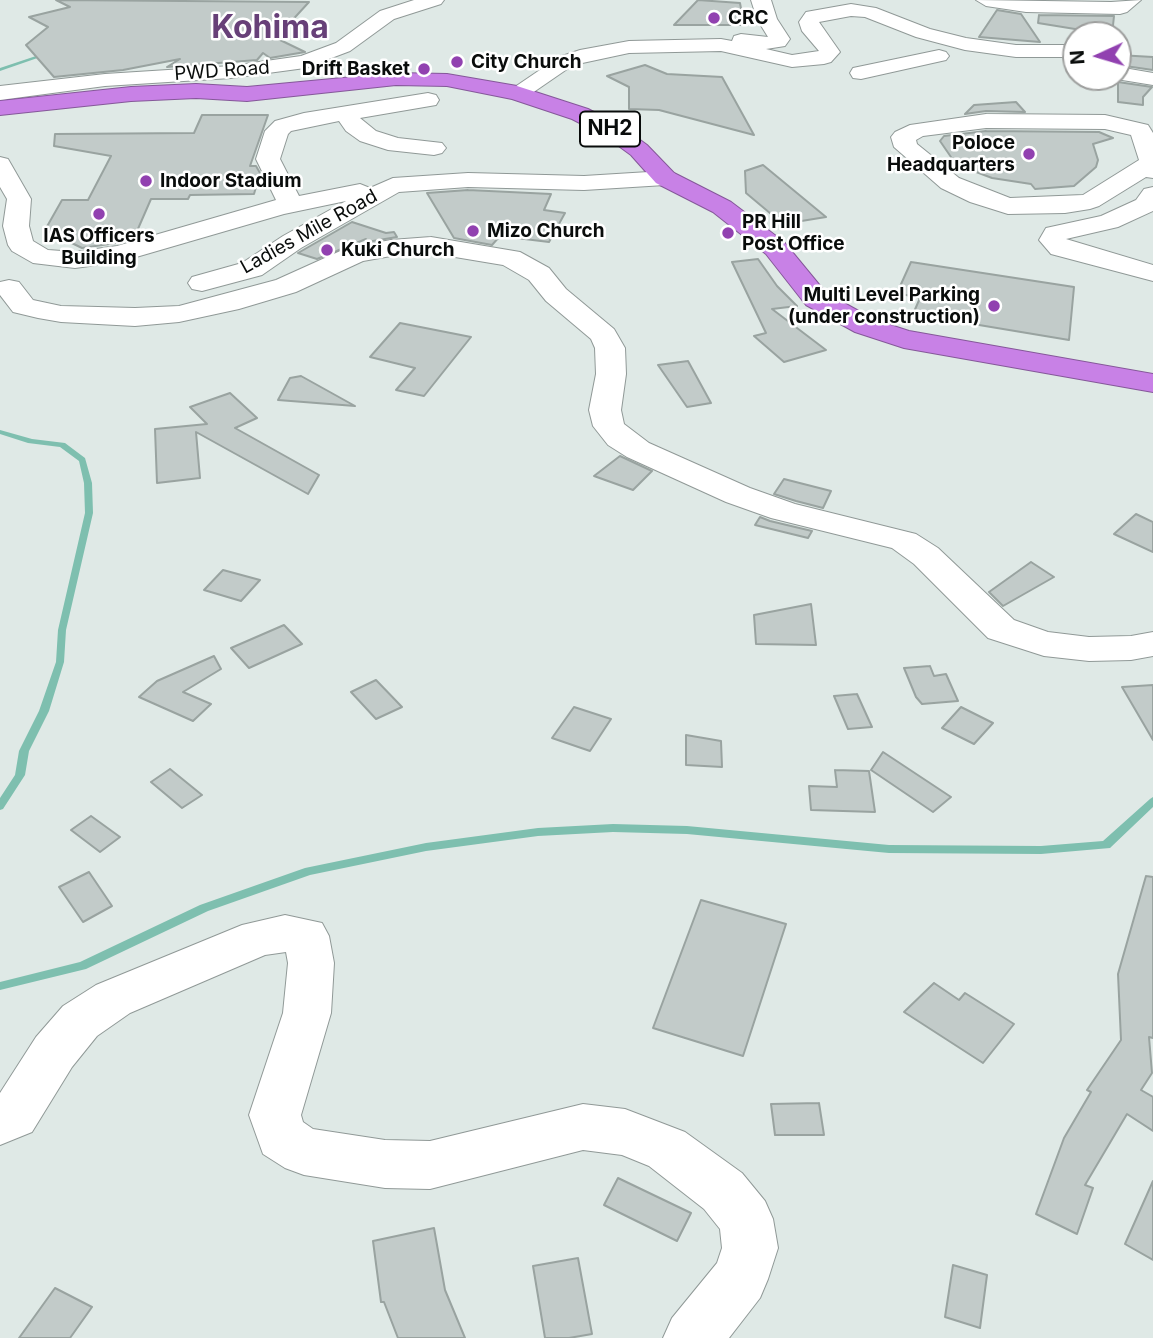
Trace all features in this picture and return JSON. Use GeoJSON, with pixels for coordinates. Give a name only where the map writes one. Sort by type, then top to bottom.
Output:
{"type":"FeatureCollection","features":[{"type":"Feature","properties":{"kind":"highway","name":"NH2"},"geometry":{"type":"LineString","coordinates":[[0,108],[131,94],[196,91],[247,94],[396,79],[447,80],[517,93],[580,114],[614,131],[639,150],[665,178],[722,207],[775,248],[816,299],[865,326],[904,339],[1153,383]]}},
{"type":"Feature","properties":{"kind":"street","name":"PWD Road"},"geometry":{"type":"LineString","coordinates":[[0,93],[104,79],[232,72],[305,62],[343,47],[387,15],[429,0]]}},
{"type":"Feature","properties":{"kind":"street"},"geometry":{"type":"LineString","coordinates":[[517,93],[566,61],[590,53],[692,36],[778,42],[780,38],[767,19],[761,0]]}},
{"type":"Feature","properties":{"kind":"street"},"geometry":{"type":"LineString","coordinates":[[986,0],[1026,6],[1111,8],[1120,8],[1131,0]]}},
{"type":"Feature","properties":{"kind":"street"},"geometry":{"type":"LineString","coordinates":[[629,47],[721,45],[792,61],[810,61],[824,58],[830,52],[808,22],[813,16],[851,10],[869,12],[944,48],[1000,64],[1062,68]]}},
{"type":"Feature","properties":{"kind":"street"},"geometry":{"type":"LineString","coordinates":[[861,73],[944,48],[1062,51]]}},
{"type":"Feature","properties":{"kind":"street"},"geometry":{"type":"LineString","coordinates":[[1132,67],[1153,79]]}},
{"type":"Feature","properties":{"kind":"street"},"geometry":{"type":"LineString","coordinates":[[291,205],[268,159],[278,131],[292,122],[428,100]]}},
{"type":"Feature","properties":{"kind":"street"},"geometry":{"type":"LineString","coordinates":[[986,121],[1080,121],[1124,125],[1140,130],[1147,142],[1152,167],[1090,201],[1065,205],[1008,206],[979,197],[950,183],[906,147],[903,137],[918,130],[986,121],[1080,111],[1153,114]]}},
{"type":"Feature","properties":{"kind":"street"},"geometry":{"type":"LineString","coordinates":[[345,113],[354,126],[368,136],[396,145],[434,148]]}},
{"type":"Feature","properties":{"kind":"street"},"geometry":{"type":"LineString","coordinates":[[0,164],[19,199],[16,226],[21,245],[42,257],[75,260],[119,254],[291,205],[393,185]]}},
{"type":"Feature","properties":{"kind":"street","name":"Ladies Mile Road"},"geometry":{"type":"LineString","coordinates":[[5,285],[76,301],[114,300],[168,293],[252,269],[303,236],[393,185],[468,180],[584,183],[665,178]]}},
{"type":"Feature","properties":{"kind":"street"},"geometry":{"type":"LineString","coordinates":[[1153,194],[1145,205],[1109,222],[1055,234],[1052,240],[1060,248],[1153,273]]}},
{"type":"Feature","properties":{"kind":"street"},"geometry":{"type":"LineString","coordinates":[[1109,222],[1142,246]]}},
{"type":"Feature","properties":{"kind":"street"},"geometry":{"type":"LineString","coordinates":[[5,285],[23,306],[38,310],[61,314],[135,317],[179,314],[229,303],[286,286],[356,254],[391,248],[432,245],[511,258],[539,274],[556,295],[604,335],[610,348],[611,374],[605,410],[609,426],[619,438],[638,450],[738,495],[783,511],[904,541],[926,556],[1001,629],[1044,644],[1089,649],[1130,648],[1153,644]]}},
{"type":"Feature","properties":{"kind":"street"},"geometry":{"type":"LineString","coordinates":[[0,1122],[14,1116],[54,1052],[80,1021],[113,999],[258,938],[285,933],[306,936],[311,963],[307,1013],[275,1115],[281,1137],[304,1151],[385,1164],[430,1165],[583,1127],[625,1132],[667,1149],[723,1191],[746,1219],[750,1248],[740,1279],[692,1338]]}},
{"type":"Feature","properties":{"kind":"building"},"geometry":{"type":"Polygon","coordinates":[[[56,0],[309,2],[276,38],[305,52],[270,58],[263,53],[257,60],[167,67],[180,59],[123,70],[54,77],[26,45],[48,27],[29,17],[70,7],[56,0]]]}},
{"type":"Feature","properties":{"kind":"building"},"geometry":{"type":"Polygon","coordinates":[[[698,0],[740,3],[744,25],[674,25],[698,0]]]}},
{"type":"Feature","properties":{"kind":"building"},"geometry":{"type":"Polygon","coordinates":[[[997,10],[1021,14],[1040,42],[979,37],[997,10]]]}},
{"type":"Feature","properties":{"kind":"building"},"geometry":{"type":"Polygon","coordinates":[[[1039,15],[1114,16],[1113,21],[1062,21],[1062,27],[1038,23],[1039,15]]]}},
{"type":"Feature","properties":{"kind":"building"},"geometry":{"type":"Polygon","coordinates":[[[1132,56],[1153,57],[1153,70],[1132,67],[1132,56]]]}},
{"type":"Feature","properties":{"kind":"building"},"geometry":{"type":"Polygon","coordinates":[[[645,65],[667,74],[722,77],[754,135],[659,110],[629,109],[629,87],[607,76],[645,65]]]}},
{"type":"Feature","properties":{"kind":"building"},"geometry":{"type":"Polygon","coordinates":[[[1132,84],[1152,87],[1143,97],[1143,105],[1118,102],[1118,91],[1132,91],[1132,84]]]}},
{"type":"Feature","properties":{"kind":"building"},"geometry":{"type":"Polygon","coordinates":[[[1016,102],[1025,112],[986,111],[965,114],[974,105],[1016,102]]]}},
{"type":"Feature","properties":{"kind":"building"},"geometry":{"type":"Polygon","coordinates":[[[202,115],[268,115],[250,166],[256,166],[260,173],[254,194],[190,195],[188,199],[151,199],[134,238],[116,243],[82,248],[45,230],[62,200],[88,200],[111,156],[54,146],[55,134],[194,133],[202,115]]]}},
{"type":"Feature","properties":{"kind":"building"},"geometry":{"type":"Polygon","coordinates":[[[986,131],[1099,132],[1113,138],[1093,144],[1098,160],[1096,167],[1074,186],[1035,189],[1031,184],[992,178],[963,167],[953,160],[940,141],[944,136],[986,131]]]}},
{"type":"Feature","properties":{"kind":"building"},"geometry":{"type":"Polygon","coordinates":[[[763,165],[826,217],[783,224],[746,193],[745,171],[763,165]]]}},
{"type":"Feature","properties":{"kind":"building"},"geometry":{"type":"Polygon","coordinates":[[[468,190],[551,194],[544,210],[565,213],[549,242],[500,236],[492,245],[454,238],[427,193],[468,190]]]}},
{"type":"Feature","properties":{"kind":"building"},"geometry":{"type":"Polygon","coordinates":[[[352,222],[386,233],[394,232],[397,237],[367,242],[366,239],[317,259],[298,253],[352,222]]]}},
{"type":"Feature","properties":{"kind":"building"},"geometry":{"type":"Polygon","coordinates":[[[758,259],[777,286],[797,306],[772,309],[826,350],[784,362],[754,336],[766,333],[732,262],[758,259]]]}},
{"type":"Feature","properties":{"kind":"building","name":"Multi Level Parking (under construction)"},"geometry":{"type":"Polygon","coordinates":[[[911,262],[1074,287],[1069,340],[913,314],[920,298],[897,293],[911,262]]]}},
{"type":"Feature","properties":{"kind":"building"},"geometry":{"type":"Polygon","coordinates":[[[400,323],[471,337],[424,396],[396,390],[415,368],[370,357],[400,323]]]}},
{"type":"Feature","properties":{"kind":"building"},"geometry":{"type":"Polygon","coordinates":[[[688,361],[711,403],[687,407],[658,365],[688,361]]]}},
{"type":"Feature","properties":{"kind":"building"},"geometry":{"type":"Polygon","coordinates":[[[301,376],[355,406],[278,400],[290,378],[301,376]]]}},
{"type":"Feature","properties":{"kind":"building"},"geometry":{"type":"Polygon","coordinates":[[[230,393],[257,418],[235,428],[319,475],[308,494],[196,432],[200,478],[157,483],[155,429],[207,424],[190,407],[230,393]]]}},
{"type":"Feature","properties":{"kind":"building"},"geometry":{"type":"Polygon","coordinates":[[[620,456],[652,471],[633,490],[594,476],[620,456]]]}},
{"type":"Feature","properties":{"kind":"building"},"geometry":{"type":"Polygon","coordinates":[[[784,479],[831,491],[823,508],[774,494],[784,479]]]}},
{"type":"Feature","properties":{"kind":"building"},"geometry":{"type":"Polygon","coordinates":[[[1136,514],[1153,522],[1153,552],[1114,534],[1136,514]]]}},
{"type":"Feature","properties":{"kind":"building"},"geometry":{"type":"Polygon","coordinates":[[[760,517],[812,531],[808,538],[755,525],[760,517]]]}},
{"type":"Feature","properties":{"kind":"building"},"geometry":{"type":"Polygon","coordinates":[[[1031,562],[1054,577],[1003,606],[989,592],[1031,562]]]}},
{"type":"Feature","properties":{"kind":"building"},"geometry":{"type":"Polygon","coordinates":[[[223,570],[260,580],[241,601],[204,590],[223,570]]]}},
{"type":"Feature","properties":{"kind":"building"},"geometry":{"type":"Polygon","coordinates":[[[811,604],[816,645],[756,644],[754,615],[811,604]]]}},
{"type":"Feature","properties":{"kind":"building"},"geometry":{"type":"Polygon","coordinates":[[[284,625],[302,644],[249,668],[231,648],[284,625]]]}},
{"type":"Feature","properties":{"kind":"building"},"geometry":{"type":"Polygon","coordinates":[[[214,656],[221,669],[183,692],[211,704],[193,721],[139,697],[157,681],[214,656]]]}},
{"type":"Feature","properties":{"kind":"building"},"geometry":{"type":"Polygon","coordinates":[[[930,666],[934,676],[946,674],[958,701],[922,704],[916,697],[904,668],[930,666]]]}},
{"type":"Feature","properties":{"kind":"building"},"geometry":{"type":"Polygon","coordinates":[[[376,680],[402,707],[376,719],[351,692],[376,680]]]}},
{"type":"Feature","properties":{"kind":"building"},"geometry":{"type":"Polygon","coordinates":[[[1153,685],[1153,740],[1122,687],[1153,685]]]}},
{"type":"Feature","properties":{"kind":"building"},"geometry":{"type":"Polygon","coordinates":[[[857,694],[872,727],[848,729],[834,696],[857,694]]]}},
{"type":"Feature","properties":{"kind":"building"},"geometry":{"type":"Polygon","coordinates":[[[574,707],[611,719],[590,751],[552,738],[574,707]]]}},
{"type":"Feature","properties":{"kind":"building"},"geometry":{"type":"Polygon","coordinates":[[[961,707],[993,723],[974,744],[942,728],[961,707]]]}},
{"type":"Feature","properties":{"kind":"building"},"geometry":{"type":"Polygon","coordinates":[[[686,735],[721,741],[722,767],[686,765],[686,735]]]}},
{"type":"Feature","properties":{"kind":"building"},"geometry":{"type":"Polygon","coordinates":[[[883,752],[951,797],[933,812],[871,770],[883,752]]]}},
{"type":"Feature","properties":{"kind":"building"},"geometry":{"type":"Polygon","coordinates":[[[170,769],[202,795],[182,808],[151,782],[170,769]]]}},
{"type":"Feature","properties":{"kind":"building"},"geometry":{"type":"Polygon","coordinates":[[[835,770],[869,771],[875,812],[811,810],[809,786],[837,787],[835,770]]]}},
{"type":"Feature","properties":{"kind":"building"},"geometry":{"type":"Polygon","coordinates":[[[91,816],[120,837],[100,852],[71,830],[91,816]]]}},
{"type":"Feature","properties":{"kind":"building"},"geometry":{"type":"Polygon","coordinates":[[[89,872],[112,906],[83,922],[59,887],[89,872]]]}},
{"type":"Feature","properties":{"kind":"building"},"geometry":{"type":"Polygon","coordinates":[[[1146,876],[1153,877],[1153,1038],[1149,1037],[1152,1073],[1141,1090],[1153,1097],[1153,1131],[1127,1114],[1085,1185],[1093,1188],[1077,1234],[1036,1214],[1064,1138],[1091,1092],[1087,1090],[1121,1040],[1118,974],[1146,876]]]}},
{"type":"Feature","properties":{"kind":"building"},"geometry":{"type":"Polygon","coordinates":[[[701,900],[786,924],[743,1056],[653,1028],[701,900]]]}},
{"type":"Feature","properties":{"kind":"building"},"geometry":{"type":"Polygon","coordinates":[[[934,983],[959,1000],[965,993],[1014,1024],[983,1063],[904,1012],[934,983]]]}},
{"type":"Feature","properties":{"kind":"building"},"geometry":{"type":"Polygon","coordinates":[[[819,1103],[824,1135],[775,1135],[771,1104],[819,1103]]]}},
{"type":"Feature","properties":{"kind":"building"},"geometry":{"type":"Polygon","coordinates":[[[618,1178],[691,1213],[677,1241],[604,1205],[618,1178]]]}},
{"type":"Feature","properties":{"kind":"building"},"geometry":{"type":"Polygon","coordinates":[[[1153,1181],[1153,1260],[1125,1244],[1153,1181]]]}},
{"type":"Feature","properties":{"kind":"building"},"geometry":{"type":"Polygon","coordinates":[[[434,1228],[445,1290],[465,1338],[398,1338],[384,1302],[381,1302],[373,1241],[434,1228]]]}},
{"type":"Feature","properties":{"kind":"building"},"geometry":{"type":"Polygon","coordinates":[[[578,1258],[592,1334],[545,1338],[533,1266],[578,1258]]]}},
{"type":"Feature","properties":{"kind":"building"},"geometry":{"type":"Polygon","coordinates":[[[953,1265],[987,1275],[980,1328],[945,1317],[953,1265]]]}},
{"type":"Feature","properties":{"kind":"building"},"geometry":{"type":"Polygon","coordinates":[[[55,1288],[92,1307],[70,1338],[19,1338],[55,1288]]]}},
{"type":"Feature","properties":{"kind":"waterway"},"geometry":{"type":"LineString","coordinates":[[0,70],[47,54]]}},
{"type":"Feature","properties":{"kind":"waterway"},"geometry":{"type":"LineString","coordinates":[[0,432],[31,441],[62,445],[82,460],[88,483],[89,513],[62,630],[60,662],[44,711],[24,751],[20,775],[0,806]]}},
{"type":"Feature","properties":{"kind":"waterway"},"geometry":{"type":"LineString","coordinates":[[0,986],[82,966],[204,908],[309,871],[426,847],[538,832],[613,828],[687,830],[889,849],[1041,850],[1106,845],[1153,801]]}},
{"type":"Feature","properties":{"kind":"place","name":"CRC"},"geometry":{"type":"Point","coordinates":[714,18]}},
{"type":"Feature","properties":{"kind":"place","name":"City Church"},"geometry":{"type":"Point","coordinates":[457,62]}},
{"type":"Feature","properties":{"kind":"place","name":"Drift Basket"},"geometry":{"type":"Point","coordinates":[424,69]}},
{"type":"Feature","properties":{"kind":"place","name":"Poloce Headquarters"},"geometry":{"type":"Point","coordinates":[1029,154]}},
{"type":"Feature","properties":{"kind":"place","name":"Indoor Stadium"},"geometry":{"type":"Point","coordinates":[146,181]}},
{"type":"Feature","properties":{"kind":"place","name":"IAS Officers Building"},"geometry":{"type":"Point","coordinates":[99,214]}},
{"type":"Feature","properties":{"kind":"place","name":"Mizo Church"},"geometry":{"type":"Point","coordinates":[473,231]}},
{"type":"Feature","properties":{"kind":"place","name":"PR Hill Post Office"},"geometry":{"type":"Point","coordinates":[728,233]}},
{"type":"Feature","properties":{"kind":"place","name":"Kuki Church"},"geometry":{"type":"Point","coordinates":[327,250]}},
{"type":"Feature","properties":{"kind":"place","name":"Multi Level Parking (under construction)"},"geometry":{"type":"Point","coordinates":[994,306]}},
{"type":"Feature","properties":{"kind":"district","name":"Kohima"},"geometry":{"type":"Point","coordinates":[270,28]}}]}
